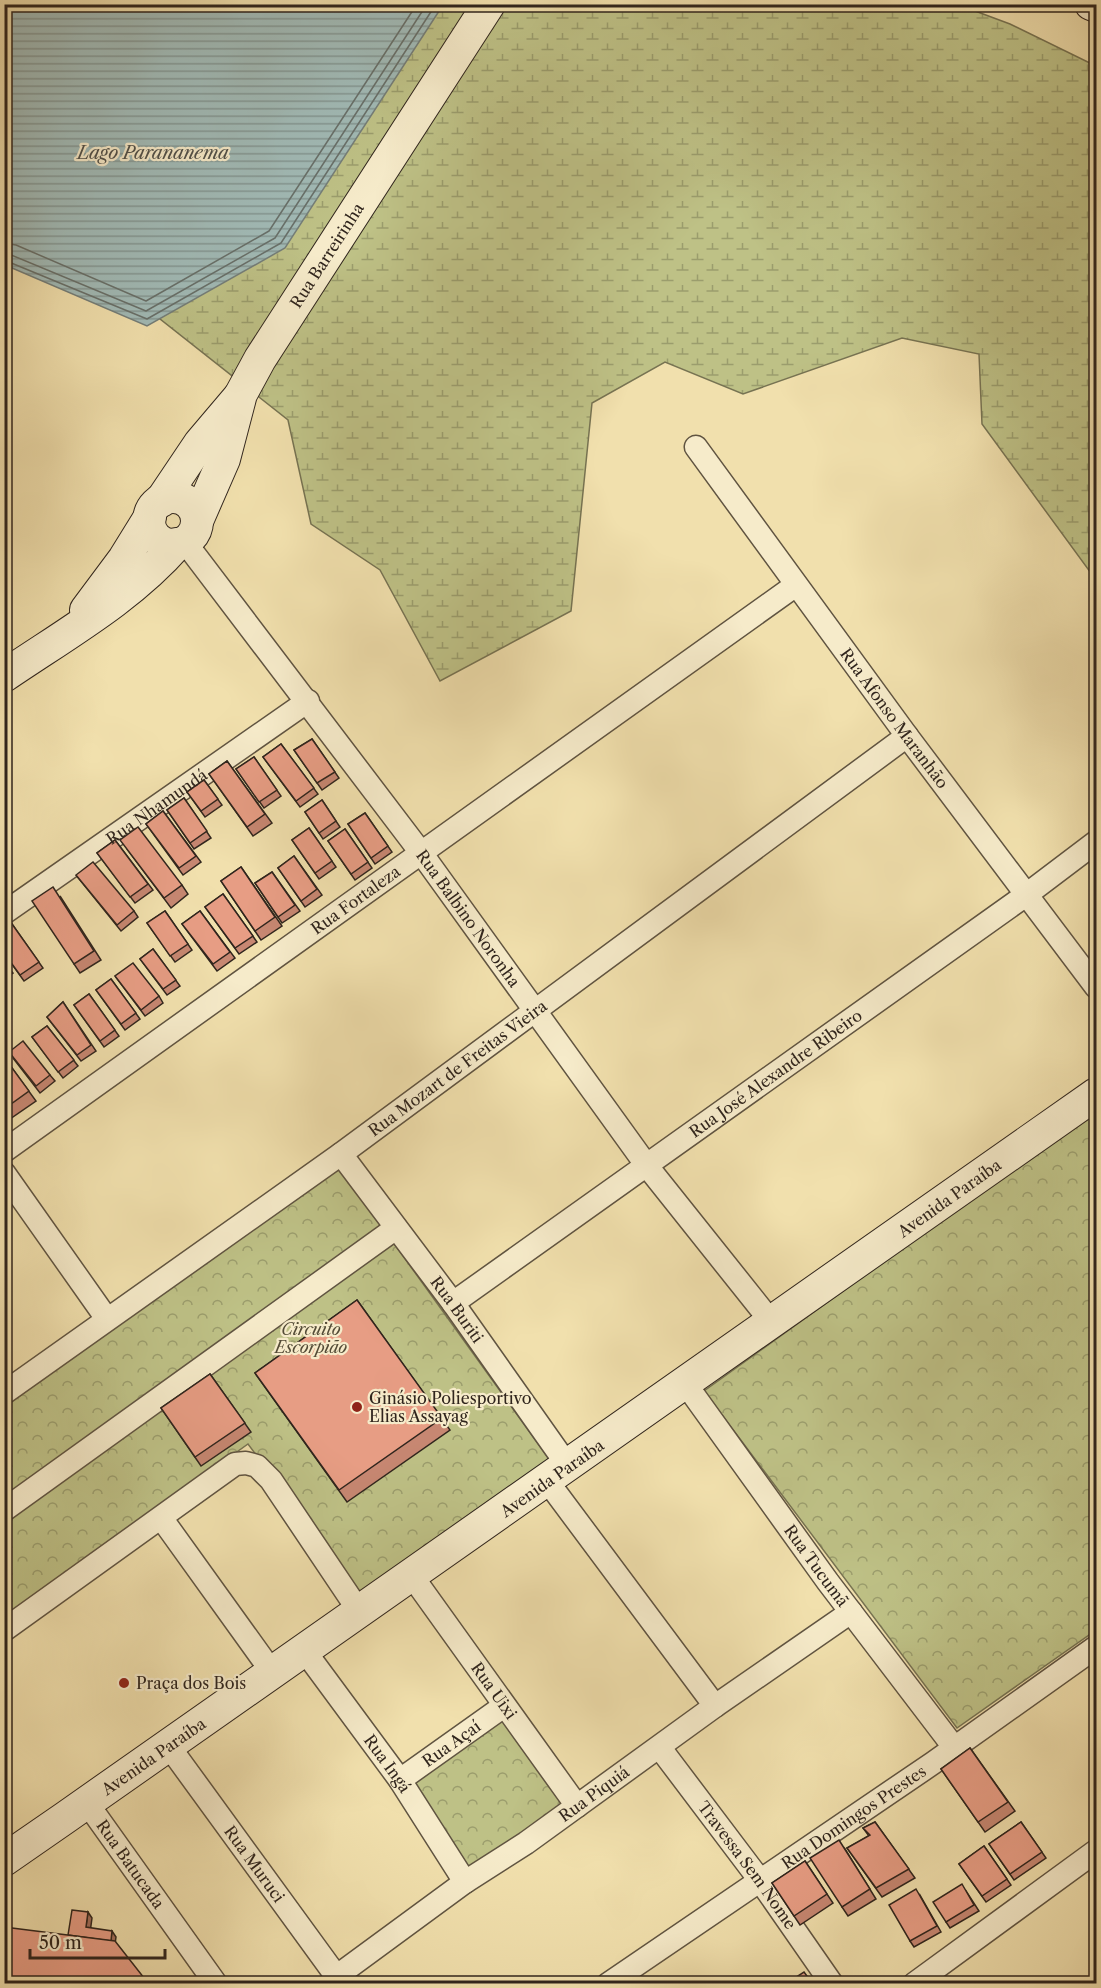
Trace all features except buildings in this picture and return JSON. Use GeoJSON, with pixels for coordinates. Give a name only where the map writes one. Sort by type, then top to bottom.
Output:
{"type":"FeatureCollection","features":[{"type":"Feature","properties":{"kind":"street","name":"Rua Barreirinha"},"geometry":{"type":"LineString","coordinates":[[70,631],[124,559],[204,437],[241,394],[328,252],[489,4]]}},
{"type":"Feature","properties":{"kind":"street"},"geometry":{"type":"LineString","coordinates":[[1091,4],[1096,6]]}},
{"type":"Feature","properties":{"kind":"street","name":"Rua Barreirinha"},"geometry":{"type":"LineString","coordinates":[[4,676],[143,579],[186,536],[224,459],[241,394]]}},
{"type":"Feature","properties":{"kind":"street","name":"Rua Afonso Maranhão"},"geometry":{"type":"LineString","coordinates":[[696,447],[907,736],[1096,987]]}},
{"type":"Feature","properties":{"kind":"street"},"geometry":{"type":"LineString","coordinates":[[180,498],[195,511],[186,536],[168,544],[153,534],[155,509],[180,498]]}},
{"type":"Feature","properties":{"kind":"street","name":"Rua Balbino Noronha"},"geometry":{"type":"LineString","coordinates":[[186,536],[422,854],[647,1166],[773,1324]]}},
{"type":"Feature","properties":{"kind":"street","name":"Rua Fortaleza"},"geometry":{"type":"LineString","coordinates":[[4,1151],[796,585]]}},
{"type":"Feature","properties":{"kind":"street","name":"Rua Nhamundá"},"geometry":{"type":"LineString","coordinates":[[4,913],[308,701]]}},
{"type":"Feature","properties":{"kind":"street","name":"Rua Mozart de Freitas Vieira"},"geometry":{"type":"LineString","coordinates":[[4,1393],[341,1154],[907,736]]}},
{"type":"Feature","properties":{"kind":"street","name":"Rua José Alexandre Ribeiro"},"geometry":{"type":"LineString","coordinates":[[453,1303],[1026,895],[1096,842]]}},
{"type":"Feature","properties":{"kind":"street","name":"Avenida Paraíba"},"geometry":{"type":"LineString","coordinates":[[4,1860],[685,1383],[773,1324],[1096,1094]]}},
{"type":"Feature","properties":{"kind":"street","name":"Rua Buriti"},"geometry":{"type":"LineString","coordinates":[[341,1154],[453,1303],[558,1474],[715,1706]]}},
{"type":"Feature","properties":{"kind":"street"},"geometry":{"type":"LineString","coordinates":[[4,1173],[107,1319]]}},
{"type":"Feature","properties":{"kind":"street"},"geometry":{"type":"LineString","coordinates":[[4,1510],[396,1228]]}},
{"type":"Feature","properties":{"kind":"street","name":"Rua Tucumã"},"geometry":{"type":"LineString","coordinates":[[685,1383],[851,1612],[953,1746]]}},
{"type":"Feature","properties":{"kind":"street"},"geometry":{"type":"LineString","coordinates":[[4,1630],[162,1519],[235,1464],[246,1463],[257,1466],[283,1497],[359,1611]]}},
{"type":"Feature","properties":{"kind":"street"},"geometry":{"type":"LineString","coordinates":[[162,1519],[272,1672]]}},
{"type":"Feature","properties":{"kind":"street","name":"Rua Uixi"},"geometry":{"type":"LineString","coordinates":[[412,1576],[577,1806]]}},
{"type":"Feature","properties":{"kind":"street","name":"Rua Piquiá"},"geometry":{"type":"LineString","coordinates":[[339,1980],[465,1882],[660,1748],[715,1706],[851,1612]]}},
{"type":"Feature","properties":{"kind":"street","name":"Rua Domingos Prestes"},"geometry":{"type":"LineString","coordinates":[[608,1983],[1096,1647]]}},
{"type":"Feature","properties":{"kind":"street","name":"Rua Ingá"},"geometry":{"type":"LineString","coordinates":[[304,1650],[400,1780],[465,1882]]}},
{"type":"Feature","properties":{"kind":"street","name":"Rua Açaí"},"geometry":{"type":"LineString","coordinates":[[400,1780],[504,1706]]}},
{"type":"Feature","properties":{"kind":"street","name":"Rua Muruci"},"geometry":{"type":"LineString","coordinates":[[168,1745],[339,1980]]}},
{"type":"Feature","properties":{"kind":"street","name":"Travessa Sem Nome"},"geometry":{"type":"LineString","coordinates":[[660,1748],[759,1879],[832,1983]]}},
{"type":"Feature","properties":{"kind":"street","name":"Rua Batucada"},"geometry":{"type":"LineString","coordinates":[[87,1803],[216,1983]]}},
{"type":"Feature","properties":{"kind":"street"},"geometry":{"type":"LineString","coordinates":[[914,1983],[1096,1851]]}},
{"type":"Feature","properties":{"kind":"green space"},"geometry":{"type":"Polygon","coordinates":[[[4,5],[959,5],[1010,24],[1096,66],[1096,580],[982,424],[979,354],[902,338],[743,394],[665,362],[592,403],[571,611],[440,681],[380,570],[311,524],[288,420],[136,300],[4,5]]]}},
{"type":"Feature","properties":{"kind":"green space"},"geometry":{"type":"Polygon","coordinates":[[[1096,1109],[1096,1630],[957,1728],[704,1391],[1096,1109]]]}},
{"type":"Feature","properties":{"kind":"green space","name":"Circuito Escorpião"},"geometry":{"type":"Polygon","coordinates":[[[339,1167],[552,1463],[362,1597],[248,1444],[5,1618],[4,1407],[339,1167]]]}},
{"type":"Feature","properties":{"kind":"green space"},"geometry":{"type":"Polygon","coordinates":[[[504,1711],[569,1805],[470,1872],[409,1783],[504,1711]]]}},
{"type":"Feature","properties":{"kind":"water","name":"Lago Parananema"},"geometry":{"type":"Polygon","coordinates":[[[5,4],[443,5],[285,248],[147,326],[5,265],[5,4]]]}},
{"type":"Feature","properties":{"kind":"place","name":"Ginásio Poliesportivo Elias Assayag"},"geometry":{"type":"Point","coordinates":[357,1407]}},
{"type":"Feature","properties":{"kind":"place","name":"Praça dos Bois"},"geometry":{"type":"Point","coordinates":[124,1683]}}]}
